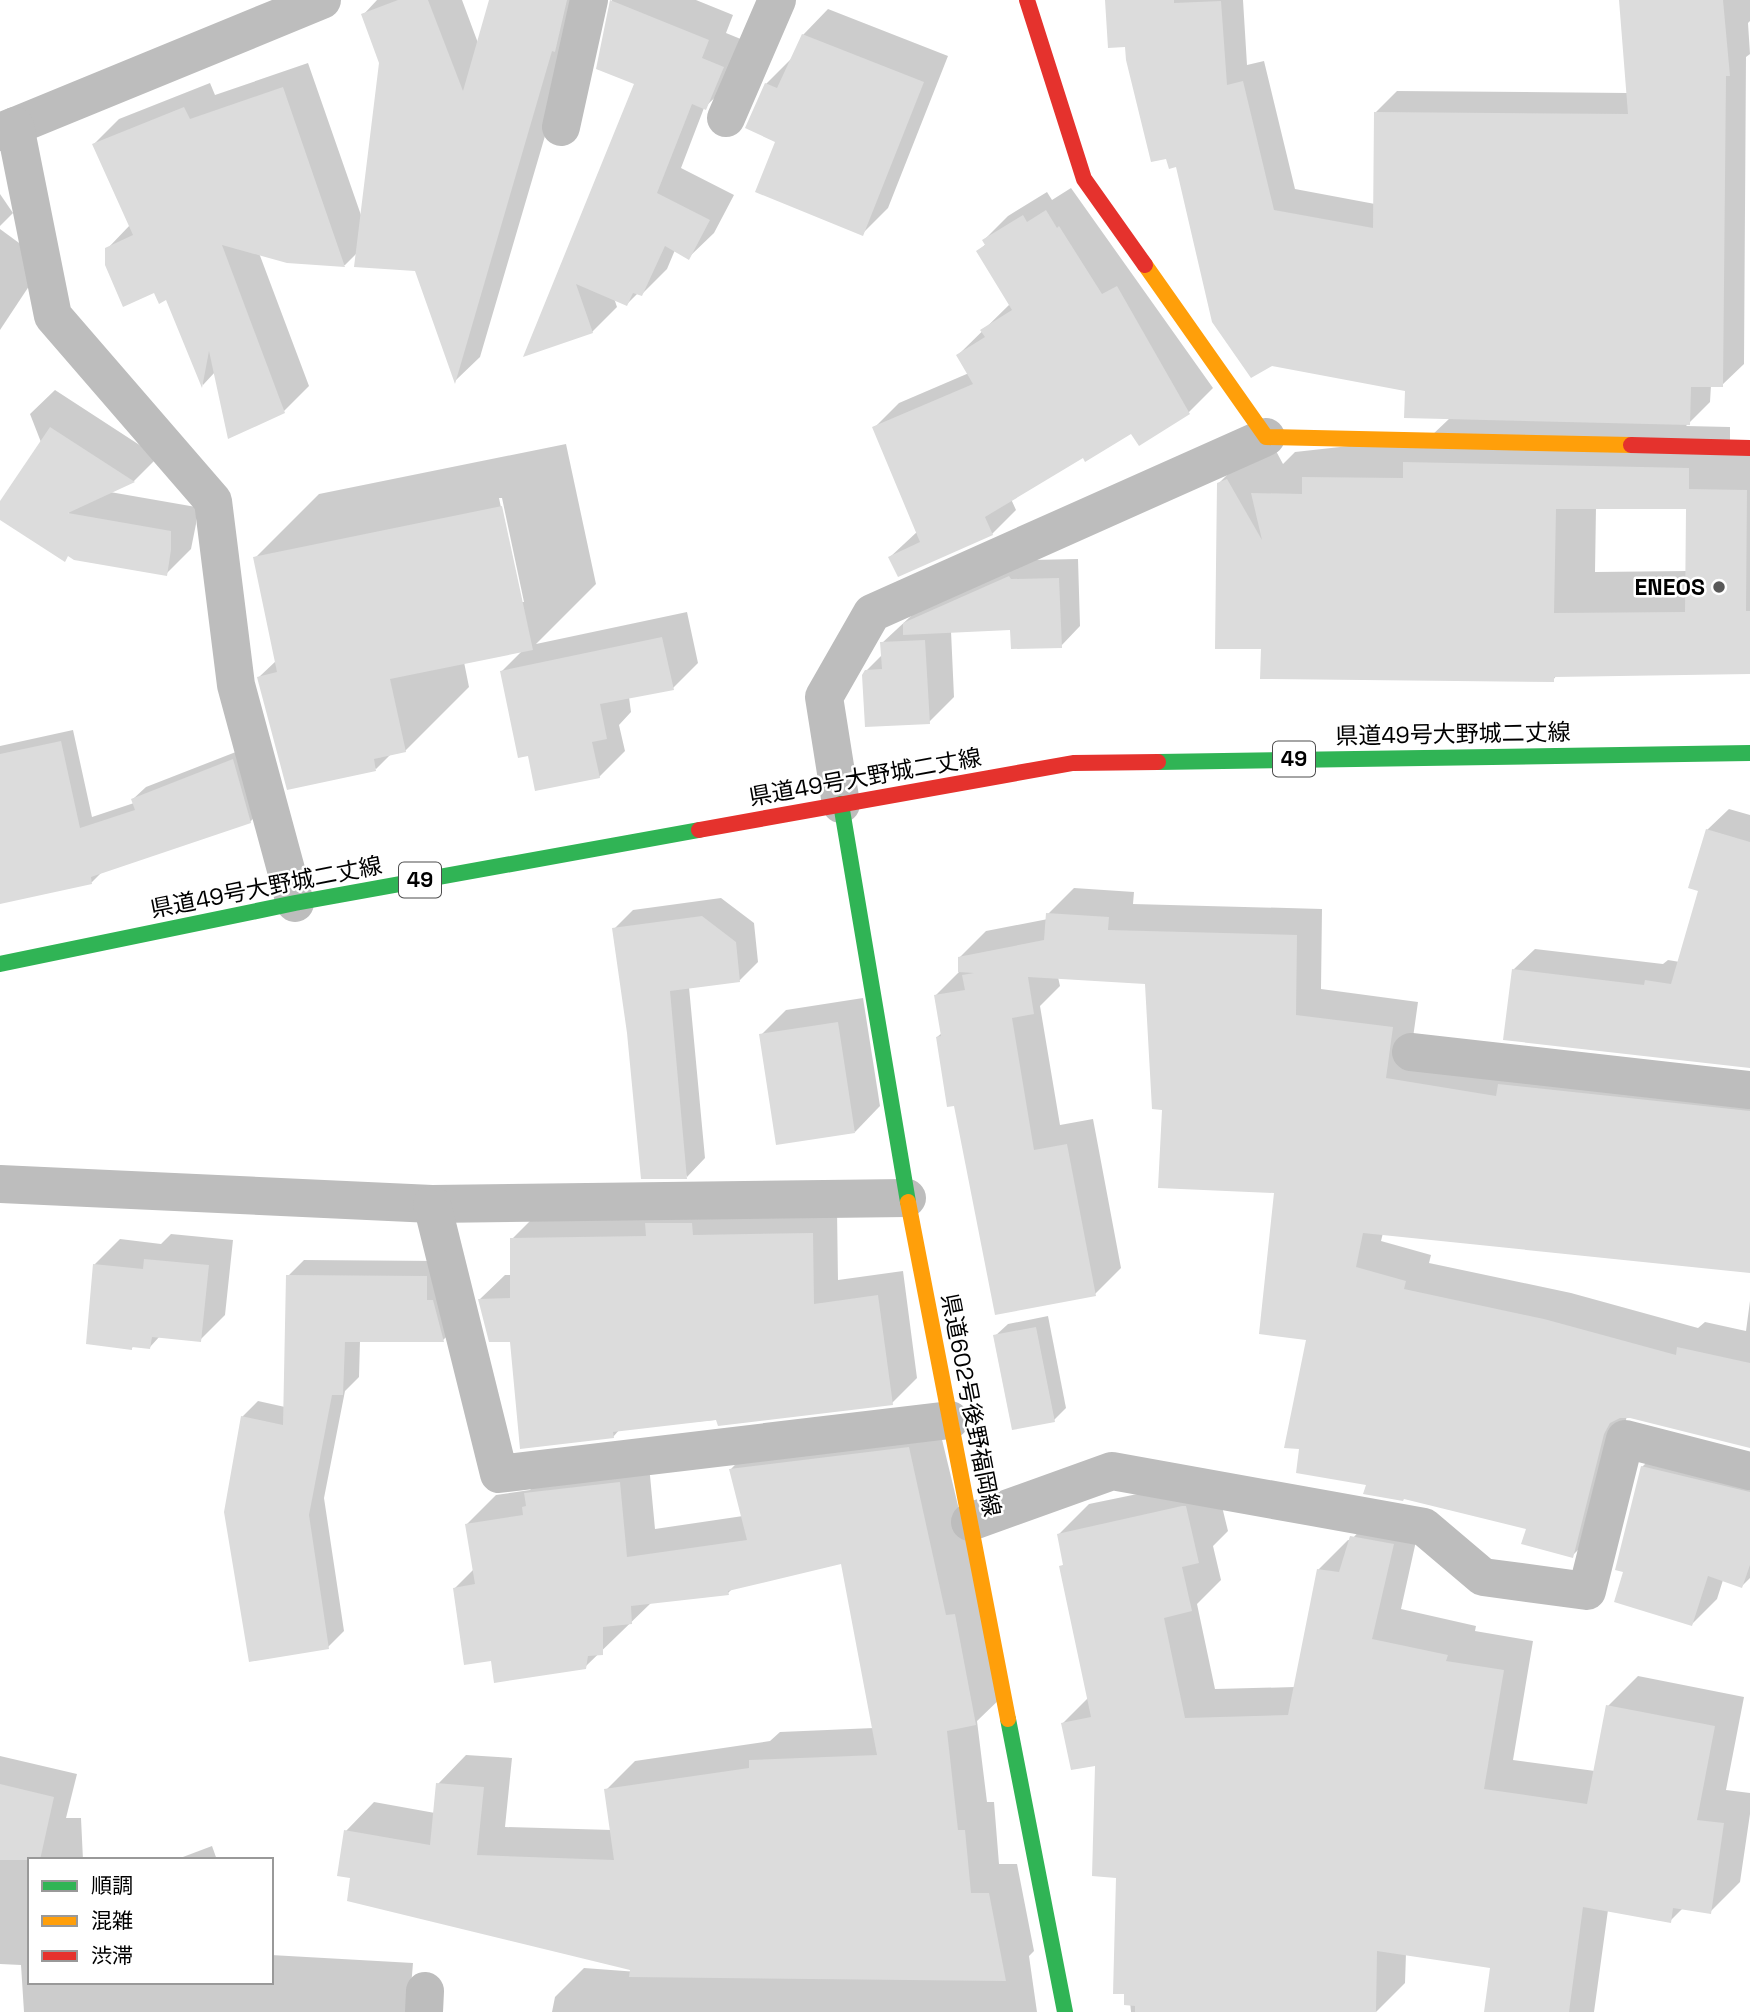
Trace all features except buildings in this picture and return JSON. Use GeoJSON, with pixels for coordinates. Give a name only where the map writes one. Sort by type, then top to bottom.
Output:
{"type":"FeatureCollection","features":[{"type":"Feature","properties":{"kind":"main road"},"geometry":{"type":"LineString","coordinates":[[1027,0],[1084,179],[1266,437],[1750,448]]}},
{"type":"Feature","properties":{"kind":"main road","name":"県道49号大野城二丈線"},"geometry":{"type":"LineString","coordinates":[[0,964],[295,903],[1073,763],[1750,753]]}},
{"type":"Feature","properties":{"kind":"main road","name":"県道602号後野福岡線"},"geometry":{"type":"LineString","coordinates":[[841,804],[907,1198],[1065,2012]]}},
{"type":"Feature","properties":{"kind":"street"},"geometry":{"type":"LineString","coordinates":[[295,903],[236,685],[213,501],[53,316],[8,129],[322,0]]}},
{"type":"Feature","properties":{"kind":"street"},"geometry":{"type":"LineString","coordinates":[[561,127],[589,0]]}},
{"type":"Feature","properties":{"kind":"street"},"geometry":{"type":"LineString","coordinates":[[726,118],[777,0]]}},
{"type":"Feature","properties":{"kind":"street"},"geometry":{"type":"LineString","coordinates":[[841,804],[824,697],[872,612],[1266,437]]}},
{"type":"Feature","properties":{"kind":"street"},"geometry":{"type":"LineString","coordinates":[[1410,1052],[1750,1090]]}},
{"type":"Feature","properties":{"kind":"street"},"geometry":{"type":"LineString","coordinates":[[0,1184],[432,1205],[907,1198]]}},
{"type":"Feature","properties":{"kind":"street"},"geometry":{"type":"LineString","coordinates":[[432,1205],[499,1474],[950,1420]]}},
{"type":"Feature","properties":{"kind":"street"},"geometry":{"type":"LineString","coordinates":[[970,1522],[1112,1471],[1424,1527],[1482,1577],[1587,1591],[1625,1439],[1750,1471]]}},
{"type":"Feature","properties":{"kind":"traffic: fast"},"geometry":{"type":"LineString","coordinates":[[1158,762],[1750,753]]}},
{"type":"Feature","properties":{"kind":"traffic: fast"},"geometry":{"type":"LineString","coordinates":[[841,804],[908,1202]]}},
{"type":"Feature","properties":{"kind":"traffic: fast"},"geometry":{"type":"LineString","coordinates":[[0,964],[295,903],[699,830]]}},
{"type":"Feature","properties":{"kind":"traffic: fast"},"geometry":{"type":"LineString","coordinates":[[1008,1719],[1065,2012]]}},
{"type":"Feature","properties":{"kind":"traffic: slow"},"geometry":{"type":"LineString","coordinates":[[1145,265],[1266,437],[1631,445]]}},
{"type":"Feature","properties":{"kind":"traffic: slow"},"geometry":{"type":"LineString","coordinates":[[908,1202],[1008,1719]]}},
{"type":"Feature","properties":{"kind":"traffic: jam"},"geometry":{"type":"LineString","coordinates":[[1027,0],[1084,179],[1145,265]]}},
{"type":"Feature","properties":{"kind":"traffic: jam"},"geometry":{"type":"LineString","coordinates":[[1631,445],[1750,448]]}},
{"type":"Feature","properties":{"kind":"traffic: jam"},"geometry":{"type":"LineString","coordinates":[[699,830],[1073,763],[1158,762]]}},
{"type":"Feature","properties":{"kind":"place","name":"ENEOS"},"geometry":{"type":"Point","coordinates":[1719,587]}}]}
